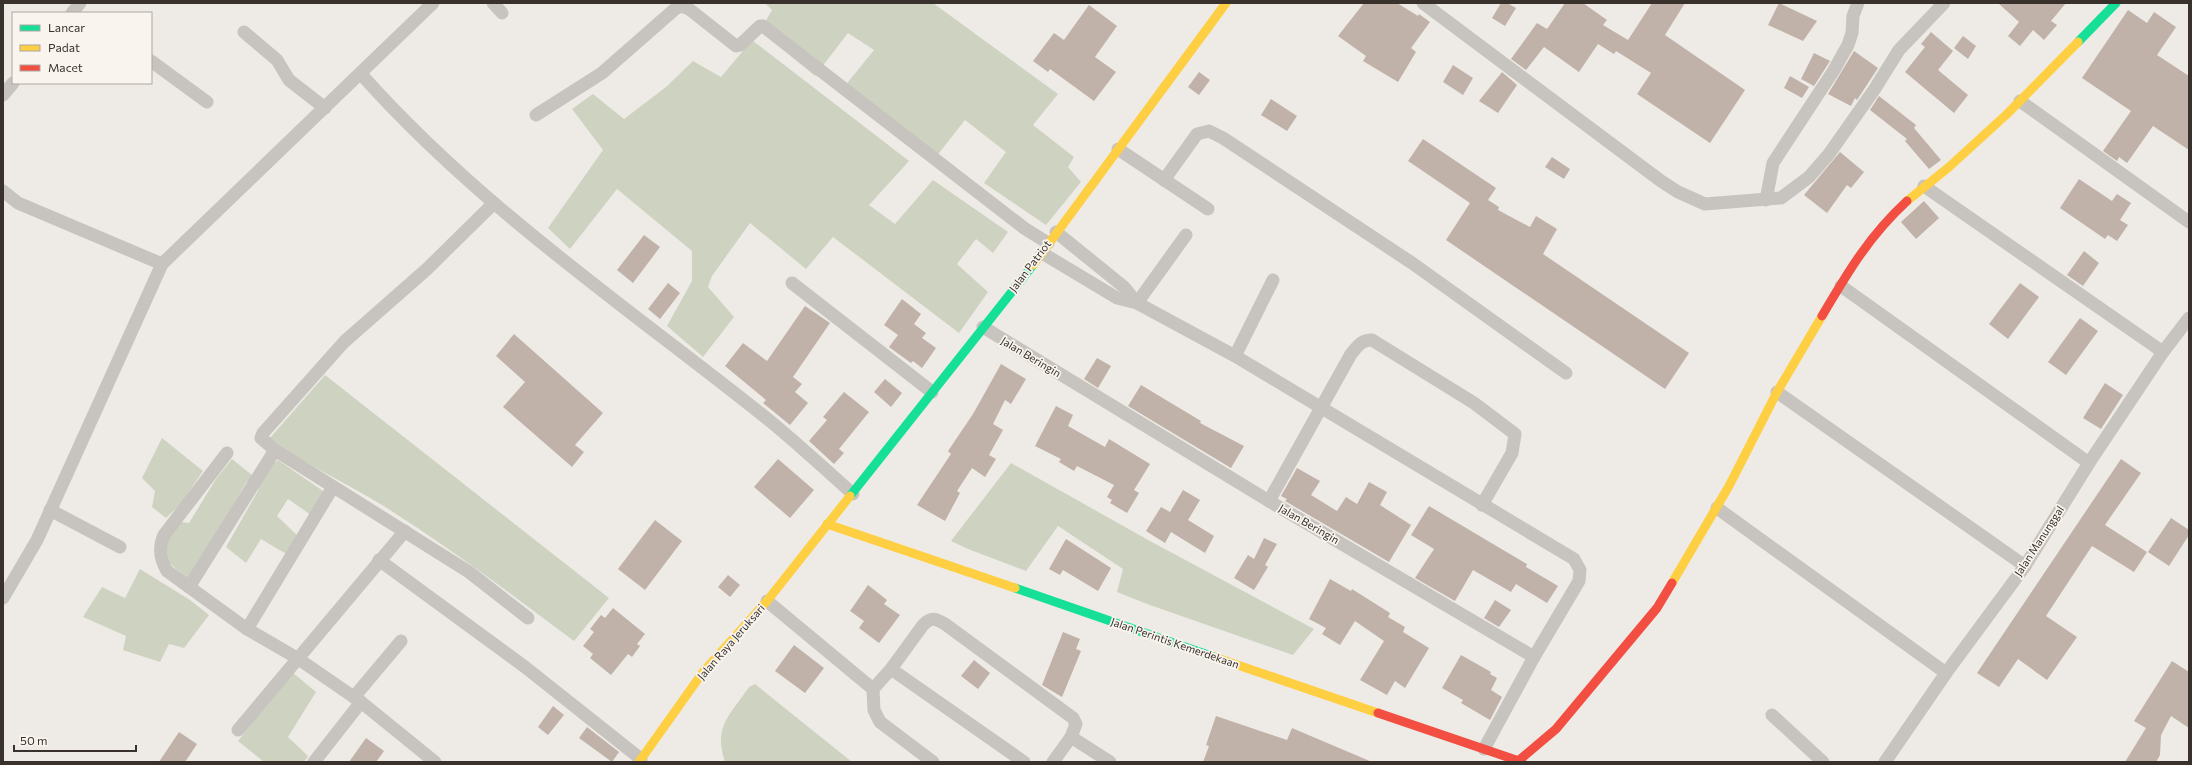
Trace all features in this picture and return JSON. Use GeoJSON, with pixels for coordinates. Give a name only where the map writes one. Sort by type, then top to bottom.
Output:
{"type":"FeatureCollection","features":[{"type":"Feature","properties":{"kind":"street"},"geometry":{"type":"LineString","coordinates":[[3,598],[37,540],[162,264],[433,3]]}},
{"type":"Feature","properties":{"kind":"street"},"geometry":{"type":"LineString","coordinates":[[493,3],[502,13]]}},
{"type":"Feature","properties":{"kind":"street","name":"Jalan Patriot"},"geometry":{"type":"LineString","coordinates":[[828,524],[932,392],[989,331],[1046,250],[1063,238],[1226,3]]}},
{"type":"Feature","properties":{"kind":"street"},"geometry":{"type":"LineString","coordinates":[[1423,3],[1654,177],[1678,192],[1705,204],[1781,198],[1809,177],[1829,154],[1865,103],[1899,50],[1944,3]]}},
{"type":"Feature","properties":{"kind":"street"},"geometry":{"type":"LineString","coordinates":[[1766,200],[1773,163],[1834,70],[1848,45],[1852,33],[1853,16],[1858,3]]}},
{"type":"Feature","properties":{"kind":"street"},"geometry":{"type":"LineString","coordinates":[[1519,762],[1556,729],[1657,608],[1717,508],[1777,392],[1856,260],[1887,220],[2020,101],[2116,3]]}},
{"type":"Feature","properties":{"kind":"street"},"geometry":{"type":"LineString","coordinates":[[536,115],[602,73],[675,9],[684,6],[736,46],[740,45],[760,26],[769,29],[1024,228],[1046,250],[1117,298],[1137,303],[1235,356],[1321,406],[1482,505],[1565,553],[1578,565],[1578,581],[1534,657],[1484,749]]}},
{"type":"Feature","properties":{"kind":"street"},"geometry":{"type":"LineString","coordinates":[[244,32],[277,60],[289,80],[325,108]]}},
{"type":"Feature","properties":{"kind":"street"},"geometry":{"type":"LineString","coordinates":[[152,62],[207,102]]}},
{"type":"Feature","properties":{"kind":"street"},"geometry":{"type":"LineString","coordinates":[[361,74],[385,101],[436,151],[494,203],[590,282],[771,422],[853,494]]}},
{"type":"Feature","properties":{"kind":"street"},"geometry":{"type":"LineString","coordinates":[[3,95],[12,84]]}},
{"type":"Feature","properties":{"kind":"street"},"geometry":{"type":"LineString","coordinates":[[2020,101],[2189,222]]}},
{"type":"Feature","properties":{"kind":"street"},"geometry":{"type":"LineString","coordinates":[[1164,180],[1197,134],[1209,131],[1229,142],[1406,258],[1566,373]]}},
{"type":"Feature","properties":{"kind":"street"},"geometry":{"type":"LineString","coordinates":[[1122,152],[1208,209]]}},
{"type":"Feature","properties":{"kind":"street"},"geometry":{"type":"LineString","coordinates":[[1924,186],[2163,352]]}},
{"type":"Feature","properties":{"kind":"street"},"geometry":{"type":"LineString","coordinates":[[3,191],[18,203],[162,264]]}},
{"type":"Feature","properties":{"kind":"street"},"geometry":{"type":"LineString","coordinates":[[494,203],[427,269],[338,348],[263,433],[262,439],[275,450],[405,530],[469,572],[528,618]]}},
{"type":"Feature","properties":{"kind":"street"},"geometry":{"type":"LineString","coordinates":[[1137,303],[1186,235]]}},
{"type":"Feature","properties":{"kind":"street"},"geometry":{"type":"LineString","coordinates":[[1063,238],[1124,287],[1137,303]]}},
{"type":"Feature","properties":{"kind":"street"},"geometry":{"type":"LineString","coordinates":[[1235,356],[1273,280]]}},
{"type":"Feature","properties":{"kind":"street"},"geometry":{"type":"LineString","coordinates":[[792,283],[932,392]]}},
{"type":"Feature","properties":{"kind":"street"},"geometry":{"type":"LineString","coordinates":[[1841,286],[2089,463]]}},
{"type":"Feature","properties":{"kind":"street","name":"Jalan Manunggal"},"geometry":{"type":"LineString","coordinates":[[1885,762],[1946,673],[2025,566],[2089,463],[2163,352],[2188,323]]}},
{"type":"Feature","properties":{"kind":"street","name":"Jalan Beringin"},"geometry":{"type":"LineString","coordinates":[[989,331],[1269,501],[1534,657]]}},
{"type":"Feature","properties":{"kind":"street"},"geometry":{"type":"LineString","coordinates":[[1269,501],[1321,406],[1360,343],[1365,340],[1377,342],[1474,403],[1515,434],[1512,453],[1482,505]]}},
{"type":"Feature","properties":{"kind":"street"},"geometry":{"type":"LineString","coordinates":[[1777,392],[2025,566]]}},
{"type":"Feature","properties":{"kind":"street"},"geometry":{"type":"LineString","coordinates":[[189,587],[275,450]]}},
{"type":"Feature","properties":{"kind":"street"},"geometry":{"type":"LineString","coordinates":[[227,452],[161,541],[161,557],[167,571],[247,629],[297,658],[358,700],[435,762]]}},
{"type":"Feature","properties":{"kind":"street"},"geometry":{"type":"LineString","coordinates":[[247,629],[333,487]]}},
{"type":"Feature","properties":{"kind":"street"},"geometry":{"type":"LineString","coordinates":[[1717,508],[1946,673]]}},
{"type":"Feature","properties":{"kind":"street"},"geometry":{"type":"LineString","coordinates":[[50,510],[120,547]]}},
{"type":"Feature","properties":{"kind":"street","name":"Jalan Raya Jeruksari"},"geometry":{"type":"LineString","coordinates":[[640,760],[703,672],[767,601],[828,524]]}},
{"type":"Feature","properties":{"kind":"street","name":"Jalan Perintis Kemerdekaan"},"geometry":{"type":"LineString","coordinates":[[828,524],[1519,762]]}},
{"type":"Feature","properties":{"kind":"street"},"geometry":{"type":"LineString","coordinates":[[238,730],[405,530]]}},
{"type":"Feature","properties":{"kind":"street"},"geometry":{"type":"LineString","coordinates":[[379,560],[525,667],[640,760]]}},
{"type":"Feature","properties":{"kind":"street"},"geometry":{"type":"LineString","coordinates":[[767,601],[873,689]]}},
{"type":"Feature","properties":{"kind":"street"},"geometry":{"type":"LineString","coordinates":[[933,762],[880,722],[874,710],[873,689],[891,669],[923,625],[931,618],[937,619],[1073,718],[1076,724],[1071,737],[1053,762]]}},
{"type":"Feature","properties":{"kind":"street"},"geometry":{"type":"LineString","coordinates":[[314,762],[401,641]]}},
{"type":"Feature","properties":{"kind":"street"},"geometry":{"type":"LineString","coordinates":[[891,669],[1024,762]]}},
{"type":"Feature","properties":{"kind":"street"},"geometry":{"type":"LineString","coordinates":[[1772,715],[1823,762]]}},
{"type":"Feature","properties":{"kind":"street"},"geometry":{"type":"LineString","coordinates":[[1071,737],[1110,762]]}},
{"type":"Feature","properties":{"kind":"green space"},"geometry":{"type":"Polygon","coordinates":[[[765,3],[933,3],[1058,94],[1033,125],[1074,157],[1068,167],[1081,182],[1046,225],[984,183],[1006,152],[965,120],[932,162],[840,92],[874,50],[848,33],[815,76],[760,31],[772,10],[765,3]]]}},
{"type":"Feature","properties":{"kind":"green space"},"geometry":{"type":"Polygon","coordinates":[[[752,40],[909,161],[869,205],[895,224],[933,180],[1008,232],[993,253],[976,239],[957,264],[988,292],[959,333],[833,237],[806,269],[750,223],[712,276],[708,287],[734,317],[703,357],[667,326],[692,281],[692,251],[617,189],[570,249],[548,228],[603,150],[572,109],[593,94],[624,119],[666,87],[693,61],[721,77],[752,40]]]}},
{"type":"Feature","properties":{"kind":"green space"},"geometry":{"type":"Polygon","coordinates":[[[325,375],[609,598],[574,641],[480,571],[431,537],[382,505],[297,457],[270,438],[325,375]]]}},
{"type":"Feature","properties":{"kind":"green space"},"geometry":{"type":"Polygon","coordinates":[[[162,438],[203,471],[180,505],[166,518],[152,507],[155,491],[142,478],[162,438]]]}},
{"type":"Feature","properties":{"kind":"green space"},"geometry":{"type":"Polygon","coordinates":[[[232,459],[257,479],[278,460],[326,493],[311,515],[288,499],[277,516],[299,537],[288,555],[261,539],[246,563],[226,547],[259,489],[247,481],[189,581],[163,557],[164,543],[181,522],[189,523],[216,479],[232,459]]]}},
{"type":"Feature","properties":{"kind":"green space"},"geometry":{"type":"Polygon","coordinates":[[[1011,463],[1150,541],[1314,629],[1293,655],[1117,592],[1123,569],[1058,526],[1026,571],[951,541],[1011,463]]]}},
{"type":"Feature","properties":{"kind":"green space"},"geometry":{"type":"Polygon","coordinates":[[[140,569],[190,600],[209,615],[184,648],[169,644],[160,662],[123,650],[126,636],[83,617],[102,587],[125,598],[140,569]]]}},
{"type":"Feature","properties":{"kind":"green space"},"geometry":{"type":"Polygon","coordinates":[[[292,672],[316,692],[288,737],[308,756],[304,762],[264,762],[238,741],[292,672]]]}},
{"type":"Feature","properties":{"kind":"green space"},"geometry":{"type":"Polygon","coordinates":[[[755,684],[852,762],[725,762],[721,739],[725,722],[749,687],[755,684]]]}},
{"type":"Feature","properties":{"kind":"building"},"geometry":{"type":"Polygon","coordinates":[[[1364,3],[1397,3],[1418,16],[1419,14],[1430,22],[1411,48],[1416,52],[1398,82],[1363,61],[1366,56],[1338,36],[1364,3]]]}},
{"type":"Feature","properties":{"kind":"building"},"geometry":{"type":"Polygon","coordinates":[[[1501,3],[1507,3],[1516,8],[1505,26],[1492,18],[1501,3]]]}},
{"type":"Feature","properties":{"kind":"building"},"geometry":{"type":"Polygon","coordinates":[[[1565,3],[1583,3],[1607,20],[1603,25],[1628,40],[1652,3],[1685,3],[1665,35],[1745,90],[1710,143],[1637,94],[1651,73],[1616,51],[1614,54],[1598,44],[1579,72],[1544,47],[1526,70],[1511,59],[1537,23],[1547,29],[1565,3]]]}},
{"type":"Feature","properties":{"kind":"building"},"geometry":{"type":"Polygon","coordinates":[[[1779,3],[1817,21],[1803,41],[1768,25],[1779,3]]]}},
{"type":"Feature","properties":{"kind":"building"},"geometry":{"type":"Polygon","coordinates":[[[1998,3],[2066,3],[2051,21],[2057,25],[2044,40],[2033,30],[2020,46],[2008,36],[2019,22],[1998,3]]]}},
{"type":"Feature","properties":{"kind":"building"},"geometry":{"type":"Polygon","coordinates":[[[1089,5],[1117,26],[1095,57],[1116,72],[1094,101],[1050,69],[1048,72],[1033,61],[1054,33],[1064,40],[1089,5]]]}},
{"type":"Feature","properties":{"kind":"building"},"geometry":{"type":"Polygon","coordinates":[[[2128,10],[2147,23],[2154,12],[2176,27],[2157,55],[2189,76],[2189,150],[2153,126],[2127,163],[2119,157],[2117,161],[2103,151],[2131,111],[2082,78],[2128,10]]]}},
{"type":"Feature","properties":{"kind":"building"},"geometry":{"type":"Polygon","coordinates":[[[1931,32],[1953,51],[1938,70],[1968,95],[1954,113],[1905,72],[1925,47],[1921,44],[1931,32]]]}},
{"type":"Feature","properties":{"kind":"building"},"geometry":{"type":"Polygon","coordinates":[[[1963,36],[1976,46],[1968,59],[1954,48],[1963,36]]]}},
{"type":"Feature","properties":{"kind":"building"},"geometry":{"type":"Polygon","coordinates":[[[1854,51],[1878,68],[1857,100],[1855,98],[1851,106],[1828,94],[1854,51]]]}},
{"type":"Feature","properties":{"kind":"building"},"geometry":{"type":"Polygon","coordinates":[[[1814,53],[1830,61],[1814,86],[1801,79],[1814,53]]]}},
{"type":"Feature","properties":{"kind":"building"},"geometry":{"type":"Polygon","coordinates":[[[1453,65],[1473,78],[1463,95],[1443,82],[1453,65]]]}},
{"type":"Feature","properties":{"kind":"building"},"geometry":{"type":"Polygon","coordinates":[[[1199,72],[1210,80],[1199,95],[1188,87],[1199,72]]]}},
{"type":"Feature","properties":{"kind":"building"},"geometry":{"type":"Polygon","coordinates":[[[1502,72],[1517,85],[1498,113],[1479,101],[1502,72]]]}},
{"type":"Feature","properties":{"kind":"building"},"geometry":{"type":"Polygon","coordinates":[[[1790,76],[1809,87],[1802,98],[1784,88],[1790,76]]]}},
{"type":"Feature","properties":{"kind":"building"},"geometry":{"type":"Polygon","coordinates":[[[1879,96],[1916,125],[1914,128],[1941,160],[1929,169],[1905,141],[1907,139],[1870,110],[1879,96]]]}},
{"type":"Feature","properties":{"kind":"building"},"geometry":{"type":"Polygon","coordinates":[[[1271,99],[1297,116],[1287,131],[1261,115],[1271,99]]]}},
{"type":"Feature","properties":{"kind":"building"},"geometry":{"type":"Polygon","coordinates":[[[1423,139],[1496,188],[1488,200],[1499,207],[1498,210],[1530,227],[1536,216],[1557,229],[1543,254],[1689,353],[1665,389],[1446,240],[1470,203],[1408,161],[1423,139]]]}},
{"type":"Feature","properties":{"kind":"building"},"geometry":{"type":"Polygon","coordinates":[[[1840,152],[1864,172],[1851,188],[1847,185],[1827,213],[1804,195],[1840,152]]]}},
{"type":"Feature","properties":{"kind":"building"},"geometry":{"type":"Polygon","coordinates":[[[1552,157],[1570,169],[1564,179],[1545,167],[1552,157]]]}},
{"type":"Feature","properties":{"kind":"building"},"geometry":{"type":"Polygon","coordinates":[[[2079,179],[2112,201],[2117,194],[2131,203],[2120,220],[2128,225],[2117,241],[2108,235],[2105,239],[2060,208],[2079,179]]]}},
{"type":"Feature","properties":{"kind":"building"},"geometry":{"type":"Polygon","coordinates":[[[1924,201],[1939,218],[1916,239],[1901,222],[1924,201]]]}},
{"type":"Feature","properties":{"kind":"building"},"geometry":{"type":"Polygon","coordinates":[[[644,235],[660,247],[633,283],[617,270],[644,235]]]}},
{"type":"Feature","properties":{"kind":"building"},"geometry":{"type":"Polygon","coordinates":[[[2084,251],[2099,263],[2083,286],[2067,275],[2084,251]]]}},
{"type":"Feature","properties":{"kind":"building"},"geometry":{"type":"Polygon","coordinates":[[[668,283],[680,293],[660,319],[648,309],[668,283]]]}},
{"type":"Feature","properties":{"kind":"building"},"geometry":{"type":"Polygon","coordinates":[[[2020,283],[2039,297],[2008,339],[1989,324],[2020,283]]]}},
{"type":"Feature","properties":{"kind":"building"},"geometry":{"type":"Polygon","coordinates":[[[902,299],[921,314],[914,324],[926,333],[922,338],[936,348],[922,368],[913,361],[911,363],[889,347],[898,335],[884,325],[902,299]]]}},
{"type":"Feature","properties":{"kind":"building"},"geometry":{"type":"Polygon","coordinates":[[[805,306],[830,323],[793,377],[802,384],[795,392],[808,403],[790,425],[763,403],[766,400],[725,366],[743,343],[767,361],[805,306]]]}},
{"type":"Feature","properties":{"kind":"building"},"geometry":{"type":"Polygon","coordinates":[[[2080,318],[2098,331],[2066,375],[2048,362],[2080,318]]]}},
{"type":"Feature","properties":{"kind":"building"},"geometry":{"type":"Polygon","coordinates":[[[514,334],[603,413],[575,445],[584,452],[572,467],[503,407],[525,382],[496,356],[514,334]]]}},
{"type":"Feature","properties":{"kind":"building"},"geometry":{"type":"Polygon","coordinates":[[[1097,358],[1111,366],[1098,388],[1084,379],[1097,358]]]}},
{"type":"Feature","properties":{"kind":"building"},"geometry":{"type":"Polygon","coordinates":[[[1001,364],[1026,379],[1011,404],[1005,400],[993,424],[1003,430],[989,455],[996,459],[985,477],[972,468],[957,491],[960,493],[945,521],[917,505],[951,454],[948,451],[973,414],[1001,364]]]}},
{"type":"Feature","properties":{"kind":"building"},"geometry":{"type":"Polygon","coordinates":[[[885,379],[902,393],[891,407],[874,392],[885,379]]]}},
{"type":"Feature","properties":{"kind":"building"},"geometry":{"type":"Polygon","coordinates":[[[2105,383],[2123,395],[2101,429],[2083,418],[2105,383]]]}},
{"type":"Feature","properties":{"kind":"building"},"geometry":{"type":"Polygon","coordinates":[[[1141,385],[1201,421],[1200,423],[1244,446],[1231,468],[1128,406],[1141,385]]]}},
{"type":"Feature","properties":{"kind":"building"},"geometry":{"type":"Polygon","coordinates":[[[844,392],[869,412],[839,449],[844,453],[834,464],[809,441],[827,420],[823,417],[844,392]]]}},
{"type":"Feature","properties":{"kind":"building"},"geometry":{"type":"Polygon","coordinates":[[[1056,406],[1073,415],[1068,426],[1105,447],[1109,439],[1150,464],[1134,490],[1139,493],[1127,513],[1110,503],[1112,500],[1107,497],[1114,485],[1077,466],[1074,471],[1059,462],[1061,459],[1035,446],[1056,406]]]}},
{"type":"Feature","properties":{"kind":"building"},"geometry":{"type":"Polygon","coordinates":[[[778,459],[814,490],[790,518],[754,487],[778,459]]]}},
{"type":"Feature","properties":{"kind":"building"},"geometry":{"type":"Polygon","coordinates":[[[2121,459],[2141,473],[2105,525],[2147,552],[2134,572],[2092,546],[2046,616],[2077,637],[2047,680],[2018,659],[1999,687],[1977,673],[2121,459]]]}},
{"type":"Feature","properties":{"kind":"building"},"geometry":{"type":"Polygon","coordinates":[[[1297,468],[1320,481],[1311,495],[1337,511],[1346,497],[1357,504],[1369,482],[1387,492],[1380,505],[1411,525],[1389,562],[1285,501],[1287,499],[1281,496],[1297,468]]]}},
{"type":"Feature","properties":{"kind":"building"},"geometry":{"type":"Polygon","coordinates":[[[1183,490],[1200,500],[1188,520],[1214,536],[1205,553],[1171,532],[1165,543],[1146,531],[1161,507],[1170,512],[1183,490]]]}},
{"type":"Feature","properties":{"kind":"building"},"geometry":{"type":"Polygon","coordinates":[[[1429,506],[1527,564],[1526,567],[1558,586],[1547,603],[1516,584],[1511,592],[1473,570],[1455,601],[1415,578],[1434,549],[1411,535],[1429,506]]]}},
{"type":"Feature","properties":{"kind":"building"},"geometry":{"type":"Polygon","coordinates":[[[2171,518],[2189,530],[2189,535],[2169,566],[2148,552],[2171,518]]]}},
{"type":"Feature","properties":{"kind":"building"},"geometry":{"type":"Polygon","coordinates":[[[655,520],[682,541],[645,590],[618,569],[655,520]]]}},
{"type":"Feature","properties":{"kind":"building"},"geometry":{"type":"Polygon","coordinates":[[[1264,538],[1277,544],[1265,565],[1268,567],[1254,590],[1234,578],[1248,555],[1254,559],[1264,538]]]}},
{"type":"Feature","properties":{"kind":"building"},"geometry":{"type":"Polygon","coordinates":[[[1066,539],[1111,568],[1098,591],[1063,570],[1060,575],[1049,569],[1066,539]]]}},
{"type":"Feature","properties":{"kind":"building"},"geometry":{"type":"Polygon","coordinates":[[[728,575],[740,585],[730,597],[718,587],[728,575]]]}},
{"type":"Feature","properties":{"kind":"building"},"geometry":{"type":"Polygon","coordinates":[[[1330,579],[1351,591],[1352,589],[1390,613],[1388,617],[1405,627],[1403,632],[1429,648],[1405,688],[1395,681],[1387,695],[1360,680],[1384,641],[1355,621],[1340,645],[1322,634],[1326,628],[1309,619],[1330,579]]]}},
{"type":"Feature","properties":{"kind":"building"},"geometry":{"type":"Polygon","coordinates":[[[868,585],[887,600],[884,604],[900,615],[879,643],[859,628],[864,621],[850,611],[868,585]]]}},
{"type":"Feature","properties":{"kind":"building"},"geometry":{"type":"Polygon","coordinates":[[[1495,600],[1511,610],[1499,627],[1484,618],[1495,600]]]}},
{"type":"Feature","properties":{"kind":"building"},"geometry":{"type":"Polygon","coordinates":[[[613,608],[645,634],[637,644],[640,646],[632,657],[628,654],[611,675],[590,658],[593,654],[583,646],[594,632],[590,629],[601,615],[605,618],[613,608]]]}},
{"type":"Feature","properties":{"kind":"building"},"geometry":{"type":"Polygon","coordinates":[[[1063,632],[1080,639],[1076,649],[1081,651],[1062,697],[1042,685],[1063,632]]]}},
{"type":"Feature","properties":{"kind":"building"},"geometry":{"type":"Polygon","coordinates":[[[794,645],[824,668],[805,693],[775,671],[794,645]]]}},
{"type":"Feature","properties":{"kind":"building"},"geometry":{"type":"Polygon","coordinates":[[[1461,655],[1491,672],[1490,674],[1497,678],[1491,690],[1502,697],[1490,720],[1461,703],[1463,700],[1442,688],[1461,655]]]}},
{"type":"Feature","properties":{"kind":"building"},"geometry":{"type":"Polygon","coordinates":[[[974,660],[990,673],[978,689],[961,676],[974,660]]]}},
{"type":"Feature","properties":{"kind":"building"},"geometry":{"type":"Polygon","coordinates":[[[2172,661],[2189,672],[2189,728],[2171,716],[2161,735],[2160,755],[2156,762],[2125,762],[2146,728],[2134,721],[2172,661]]]}},
{"type":"Feature","properties":{"kind":"building"},"geometry":{"type":"Polygon","coordinates":[[[553,706],[564,715],[548,735],[538,727],[553,706]]]}},
{"type":"Feature","properties":{"kind":"building"},"geometry":{"type":"Polygon","coordinates":[[[1216,716],[1287,740],[1292,728],[1372,762],[1203,762],[1209,746],[1206,745],[1216,716]]]}},
{"type":"Feature","properties":{"kind":"building"},"geometry":{"type":"Polygon","coordinates":[[[587,727],[619,752],[612,762],[579,738],[587,727]]]}},
{"type":"Feature","properties":{"kind":"building"},"geometry":{"type":"Polygon","coordinates":[[[179,732],[197,744],[185,762],[159,762],[179,732]]]}},
{"type":"Feature","properties":{"kind":"building"},"geometry":{"type":"Polygon","coordinates":[[[366,738],[384,751],[376,762],[349,762],[366,738]]]}},
{"type":"Feature","properties":{"kind":"traffic: fast"},"geometry":{"type":"LineString","coordinates":[[2078,42],[2116,3]]}},
{"type":"Feature","properties":{"kind":"traffic: fast"},"geometry":{"type":"LineString","coordinates":[[850,496],[1033,265]]}},
{"type":"Feature","properties":{"kind":"traffic: fast"},"geometry":{"type":"LineString","coordinates":[[1015,588],[1214,657]]}},
{"type":"Feature","properties":{"kind":"traffic: slow"},"geometry":{"type":"LineString","coordinates":[[1033,265],[1226,3]]}},
{"type":"Feature","properties":{"kind":"traffic: slow"},"geometry":{"type":"LineString","coordinates":[[1907,201],[1949,167],[2007,114],[2078,42]]}},
{"type":"Feature","properties":{"kind":"traffic: slow"},"geometry":{"type":"LineString","coordinates":[[1672,583],[1729,486],[1777,392],[1822,316]]}},
{"type":"Feature","properties":{"kind":"traffic: slow"},"geometry":{"type":"LineString","coordinates":[[639,762],[703,672],[767,601],[850,496]]}},
{"type":"Feature","properties":{"kind":"traffic: slow"},"geometry":{"type":"LineString","coordinates":[[827,524],[1015,588]]}},
{"type":"Feature","properties":{"kind":"traffic: slow"},"geometry":{"type":"LineString","coordinates":[[1214,657],[1378,713]]}},
{"type":"Feature","properties":{"kind":"traffic: jam"},"geometry":{"type":"LineString","coordinates":[[1822,316],[1850,270],[1870,241],[1907,201]]}},
{"type":"Feature","properties":{"kind":"traffic: jam"},"geometry":{"type":"LineString","coordinates":[[1517,762],[1556,729],[1657,608],[1672,583]]}},
{"type":"Feature","properties":{"kind":"traffic: jam"},"geometry":{"type":"LineString","coordinates":[[1378,713],[1522,762]]}}]}
